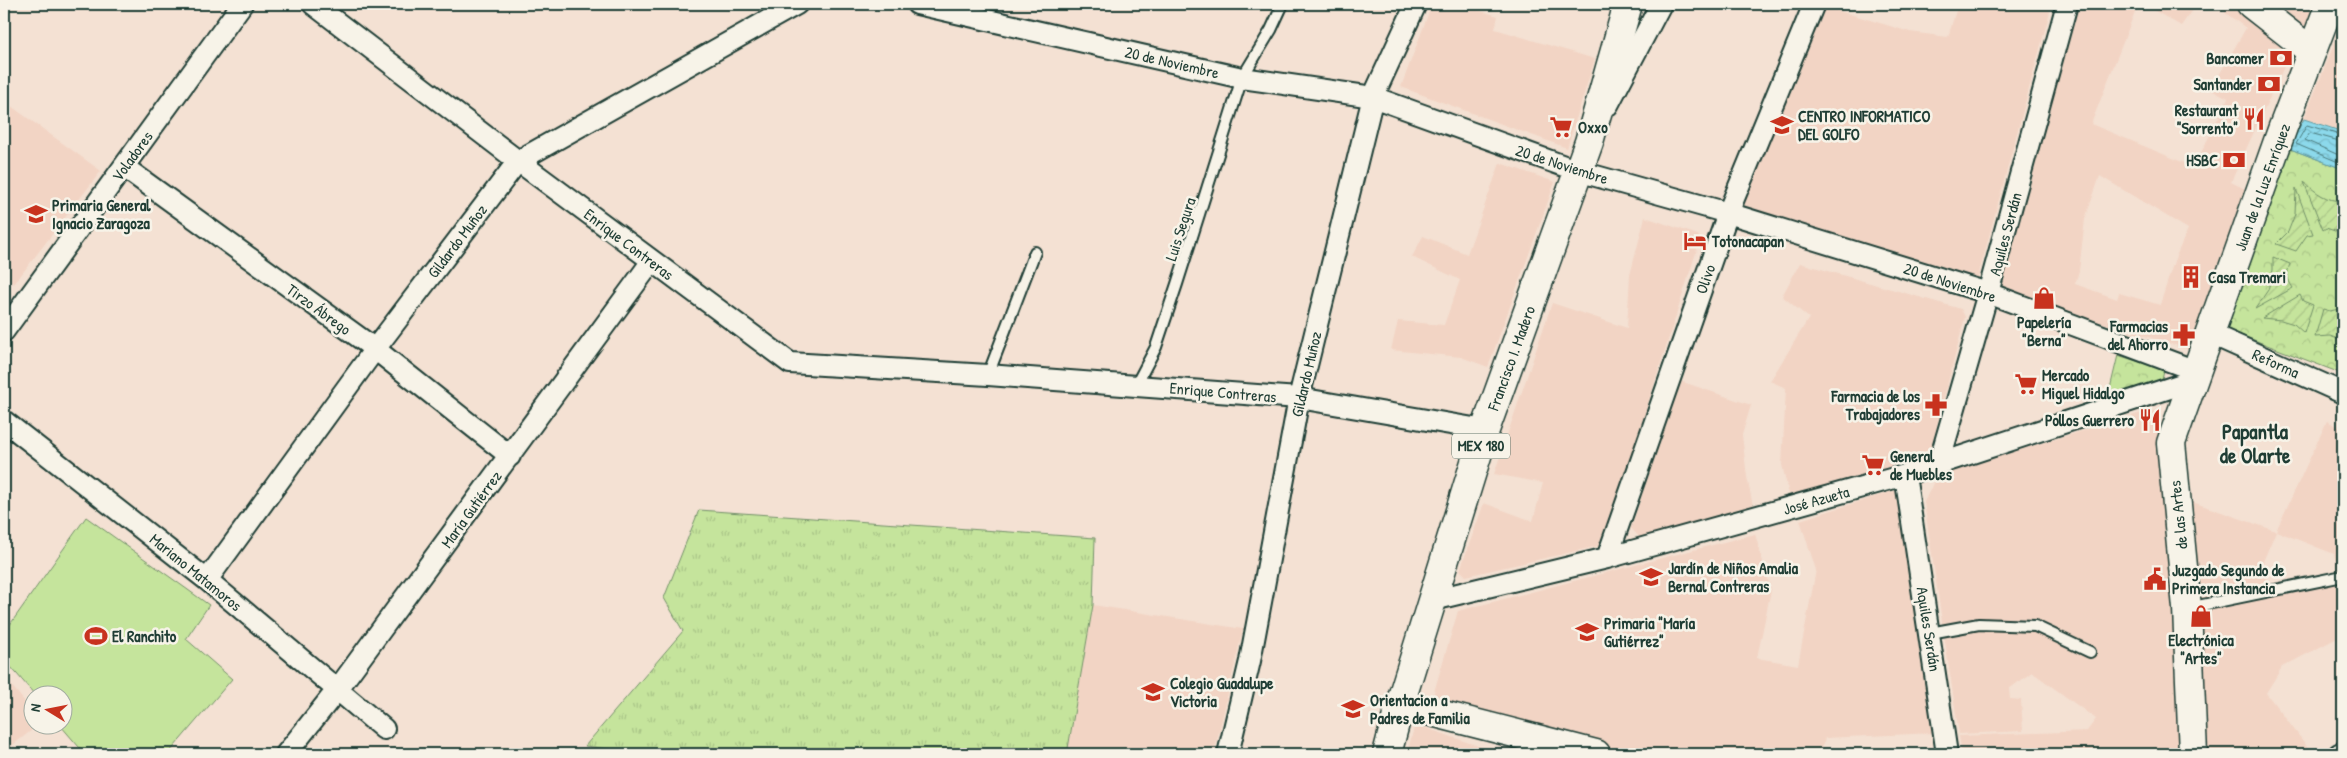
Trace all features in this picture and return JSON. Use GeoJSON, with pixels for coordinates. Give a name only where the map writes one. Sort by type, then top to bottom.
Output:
{"type":"FeatureCollection","features":[{"type":"Feature","properties":{"kind":"street","name":"Voladores"},"geometry":{"type":"LineString","coordinates":[[4,331],[242,4]]}},
{"type":"Feature","properties":{"kind":"street","name":"Enrique Contreras"},"geometry":{"type":"LineString","coordinates":[[313,4],[518,161],[790,362],[988,374],[1299,398],[1485,430]]}},
{"type":"Feature","properties":{"kind":"street","name":"Gildardo Muñoz"},"geometry":{"type":"LineString","coordinates":[[207,580],[375,349],[518,161],[797,4]]}},
{"type":"Feature","properties":{"kind":"street","name":"20 de Noviembre"},"geometry":{"type":"LineString","coordinates":[[917,4],[1242,78],[1373,96],[1578,171],[1728,213],[1988,293],[2195,375]]}},
{"type":"Feature","properties":{"kind":"street","name":"Gildardo Muñoz"},"geometry":{"type":"LineString","coordinates":[[1228,754],[1250,662],[1299,398],[1373,96],[1416,4]]}},
{"type":"Feature","properties":{"kind":"street","name":"MEX 180"},"geometry":{"type":"LineString","coordinates":[[1589,142],[1628,4]]}},
{"type":"Feature","properties":{"kind":"street","name":"Francisco I. Madero"},"geometry":{"type":"LineString","coordinates":[[1387,754],[1400,704],[1485,430],[1578,171],[1589,142],[1661,4]]}},
{"type":"Feature","properties":{"kind":"street","name":"Olivo"},"geometry":{"type":"LineString","coordinates":[[1607,558],[1728,213],[1814,4]]}},
{"type":"Feature","properties":{"kind":"street","name":"Aquiles Serdán"},"geometry":{"type":"LineString","coordinates":[[1939,463],[1988,293],[2067,4]]}},
{"type":"Feature","properties":{"kind":"street"},"geometry":{"type":"LineString","coordinates":[[2251,4],[2311,51]]}},
{"type":"Feature","properties":{"kind":"street","name":"Juan de la Luz Enríquez"},"geometry":{"type":"LineString","coordinates":[[2195,375],[2311,51],[2330,4]]}},
{"type":"Feature","properties":{"kind":"street","name":"Tirzo Ábrego"},"geometry":{"type":"LineString","coordinates":[[124,167],[375,349],[510,456]]}},
{"type":"Feature","properties":{"kind":"street","name":"María Gutiérrez"},"geometry":{"type":"LineString","coordinates":[[286,754],[337,690],[652,261]]}},
{"type":"Feature","properties":{"kind":"street","name":"Reforma"},"geometry":{"type":"LineString","coordinates":[[2210,333],[2343,392]]}},
{"type":"Feature","properties":{"kind":"street","name":"José Azueta"},"geometry":{"type":"LineString","coordinates":[[1433,600],[1607,558],[1905,475],[2195,375]]}},
{"type":"Feature","properties":{"kind":"street","name":"de las Artes"},"geometry":{"type":"LineString","coordinates":[[2193,754],[2187,608],[2171,443],[2195,375]]}},
{"type":"Feature","properties":{"kind":"street","name":"Mariano Matamoros"},"geometry":{"type":"LineString","coordinates":[[4,421],[207,580],[384,729]]}},
{"type":"Feature","properties":{"kind":"street","name":"Aquiles Serdán"},"geometry":{"type":"LineString","coordinates":[[1905,475],[1947,754]]}},
{"type":"Feature","properties":{"kind":"street"},"geometry":{"type":"LineString","coordinates":[[1400,704],[1596,754]]}},
{"type":"Feature","properties":{"kind":"street"},"geometry":{"type":"LineString","coordinates":[[2339,754],[2343,752]]}},
{"type":"Feature","properties":{"kind":"lane","name":"Luis Segura"},"geometry":{"type":"LineString","coordinates":[[1136,385],[1156,347],[1242,78],[1271,30],[1283,4]]}},
{"type":"Feature","properties":{"kind":"lane"},"geometry":{"type":"LineString","coordinates":[[988,374],[1035,252]]}},
{"type":"Feature","properties":{"kind":"lane"},"geometry":{"type":"LineString","coordinates":[[2187,608],[2343,576]]}},
{"type":"Feature","properties":{"kind":"lane"},"geometry":{"type":"LineString","coordinates":[[1930,632],[1979,624],[2036,626],[2090,652]]}},
{"type":"Feature","properties":{"kind":"shaded area"},"geometry":{"type":"Polygon","coordinates":[[[1432,4],[1458,4],[1498,16],[1495,29],[1595,59],[1567,148],[1401,87],[1432,4]]]}},
{"type":"Feature","properties":{"kind":"shaded area"},"geometry":{"type":"Polygon","coordinates":[[[1958,4],[2052,4],[1977,281],[1972,285],[1740,206],[1823,6],[1910,32],[1948,37],[1958,4]]]}},
{"type":"Feature","properties":{"kind":"shaded area"},"geometry":{"type":"Polygon","coordinates":[[[2076,4],[2138,4],[2091,124],[2194,167],[2228,98],[2211,89],[2246,28],[2213,4],[2244,4],[2294,45],[2231,182],[2245,189],[2188,349],[1997,291],[2076,4]],[[2100,176],[2085,219],[2079,271],[2075,284],[2117,299],[2119,293],[2160,305],[2174,261],[2188,229],[2100,176]]]}},
{"type":"Feature","properties":{"kind":"shaded area"},"geometry":{"type":"Polygon","coordinates":[[[2143,4],[2196,4],[2181,26],[2143,4]]]}},
{"type":"Feature","properties":{"kind":"shaded area"},"geometry":{"type":"Polygon","coordinates":[[[2269,4],[2315,4],[2305,26],[2300,27],[2269,4]]]}},
{"type":"Feature","properties":{"kind":"shaded area"},"geometry":{"type":"Polygon","coordinates":[[[2343,22],[2343,132],[2304,119],[2343,22]]]}},
{"type":"Feature","properties":{"kind":"shaded area"},"geometry":{"type":"Polygon","coordinates":[[[4,101],[101,171],[14,284],[4,276],[4,101]]]}},
{"type":"Feature","properties":{"kind":"shaded area"},"geometry":{"type":"Polygon","coordinates":[[[1500,163],[1555,182],[1488,367],[1461,357],[1391,350],[1398,321],[1444,325],[1460,280],[1412,257],[1423,236],[1467,254],[1500,163]]]}},
{"type":"Feature","properties":{"kind":"shaded area"},"geometry":{"type":"Polygon","coordinates":[[[1645,217],[1698,235],[1700,240],[1603,545],[1466,576],[1460,570],[1484,503],[1533,521],[1543,483],[1494,474],[1552,303],[1627,328],[1630,275],[1645,217]]]}},
{"type":"Feature","properties":{"kind":"shaded area"},"geometry":{"type":"Polygon","coordinates":[[[1800,263],[1961,309],[1965,317],[1929,456],[1790,498],[1782,465],[1786,388],[1770,381],[1809,318],[1782,296],[1800,263]]]}},
{"type":"Feature","properties":{"kind":"shaded area"},"geometry":{"type":"Polygon","coordinates":[[[1680,381],[1751,405],[1742,435],[1753,506],[1641,539],[1631,528],[1680,381]]]}},
{"type":"Feature","properties":{"kind":"shaded area"},"geometry":{"type":"Polygon","coordinates":[[[2151,410],[2159,415],[2182,754],[1962,754],[1959,736],[2087,731],[2096,719],[2032,672],[2009,689],[2010,699],[2021,700],[2023,731],[1959,734],[1924,502],[1937,475],[2151,410]]]}},
{"type":"Feature","properties":{"kind":"shaded area"},"geometry":{"type":"Polygon","coordinates":[[[2327,421],[2343,429],[2343,571],[2338,572],[2334,554],[2276,531],[2327,421]]]}},
{"type":"Feature","properties":{"kind":"shaded area"},"geometry":{"type":"Polygon","coordinates":[[[1897,490],[1934,733],[1825,738],[1820,754],[1622,754],[1431,702],[1458,611],[1755,534],[1771,590],[1757,658],[1798,665],[1816,570],[1800,520],[1897,490]]]}},
{"type":"Feature","properties":{"kind":"shaded area"},"geometry":{"type":"Polygon","coordinates":[[[2184,499],[2276,531],[2262,564],[2269,588],[2196,605],[2184,499]]]}},
{"type":"Feature","properties":{"kind":"shaded area"},"geometry":{"type":"Polygon","coordinates":[[[2343,581],[2343,635],[2282,667],[2266,693],[2313,754],[2207,754],[2196,611],[2343,581]]]}},
{"type":"Feature","properties":{"kind":"shaded area","name":"Colegio Guadalupe Victoria"},"geometry":{"type":"Polygon","coordinates":[[[1093,605],[1243,629],[1214,754],[1067,754],[1093,605]]]}},
{"type":"Feature","properties":{"kind":"shaded area"},"geometry":{"type":"Polygon","coordinates":[[[4,677],[22,698],[22,736],[24,736],[4,752],[4,677]]]}},
{"type":"Feature","properties":{"kind":"shaded area"},"geometry":{"type":"Polygon","coordinates":[[[1415,724],[1452,737],[1501,754],[1407,754],[1415,724]]]}},
{"type":"Feature","properties":{"kind":"green space"},"geometry":{"type":"Polygon","coordinates":[[[2288,148],[2343,169],[2343,374],[2225,329],[2288,148]]]}},
{"type":"Feature","properties":{"kind":"green space"},"geometry":{"type":"Polygon","coordinates":[[[2304,182],[2327,198],[2343,201],[2343,219],[2338,232],[2326,228],[2323,230],[2304,182]]]}},
{"type":"Feature","properties":{"kind":"green space"},"geometry":{"type":"Polygon","coordinates":[[[2296,189],[2313,234],[2307,235],[2296,251],[2276,244],[2288,232],[2295,214],[2296,189]]]}},
{"type":"Feature","properties":{"kind":"green space"},"geometry":{"type":"Polygon","coordinates":[[[2273,257],[2290,264],[2288,276],[2293,288],[2255,309],[2268,290],[2273,270],[2273,257]]]}},
{"type":"Feature","properties":{"kind":"green space"},"geometry":{"type":"Polygon","coordinates":[[[2300,295],[2303,301],[2313,305],[2304,333],[2294,324],[2281,320],[2262,318],[2300,295]]]}},
{"type":"Feature","properties":{"kind":"green space"},"geometry":{"type":"Polygon","coordinates":[[[2343,308],[2343,341],[2330,336],[2315,337],[2323,309],[2330,311],[2343,308]]]}},
{"type":"Feature","properties":{"kind":"green space"},"geometry":{"type":"Polygon","coordinates":[[[2118,355],[2164,370],[2162,379],[2108,397],[2118,355]]]}},
{"type":"Feature","properties":{"kind":"green space"},"geometry":{"type":"Polygon","coordinates":[[[699,510],[1095,538],[1093,605],[1067,754],[645,754],[585,746],[683,631],[664,598],[699,510]]]}},
{"type":"Feature","properties":{"kind":"green space","name":"El Ranchito"},"geometry":{"type":"Polygon","coordinates":[[[86,517],[209,605],[186,639],[232,679],[168,754],[85,754],[70,736],[72,736],[72,686],[27,686],[4,659],[4,633],[86,517]]]}},
{"type":"Feature","properties":{"kind":"water"},"geometry":{"type":"Polygon","coordinates":[[[2304,119],[2343,132],[2343,169],[2288,148],[2304,119]]]}},
{"type":"Feature","properties":{"kind":"place","name":"Bancomer"},"geometry":{"type":"Point","coordinates":[2281,58]}},
{"type":"Feature","properties":{"kind":"place","name":"Santander"},"geometry":{"type":"Point","coordinates":[2269,84]}},
{"type":"Feature","properties":{"kind":"place","name":"Restaurant \"Sorrento\""},"geometry":{"type":"Point","coordinates":[2254,119]}},
{"type":"Feature","properties":{"kind":"place","name":"CENTRO INFORMATICO DEL GOLFO"},"geometry":{"type":"Point","coordinates":[1782,125]}},
{"type":"Feature","properties":{"kind":"place","name":"Oxxo"},"geometry":{"type":"Point","coordinates":[1561,127]}},
{"type":"Feature","properties":{"kind":"place","name":"HSBC"},"geometry":{"type":"Point","coordinates":[2234,160]}},
{"type":"Feature","properties":{"kind":"place","name":"Primaria General Ignacio Zaragoza"},"geometry":{"type":"Point","coordinates":[36,214]}},
{"type":"Feature","properties":{"kind":"place","name":"Totonacapan"},"geometry":{"type":"Point","coordinates":[1695,241]}},
{"type":"Feature","properties":{"kind":"place","name":"Casa Tremari"},"geometry":{"type":"Point","coordinates":[2191,277]}},
{"type":"Feature","properties":{"kind":"place","name":"Papelería \"Berna\""},"geometry":{"type":"Point","coordinates":[2044,298]}},
{"type":"Feature","properties":{"kind":"place","name":"Farmacias del Ahorro"},"geometry":{"type":"Point","coordinates":[2184,335]}},
{"type":"Feature","properties":{"kind":"place","name":"Mercado Miguel Hidalgo"},"geometry":{"type":"Point","coordinates":[2026,384]}},
{"type":"Feature","properties":{"kind":"place","name":"Farmacia de los Trabajadores"},"geometry":{"type":"Point","coordinates":[1936,405]}},
{"type":"Feature","properties":{"kind":"place","name":"Pollos Guerrero"},"geometry":{"type":"Point","coordinates":[2150,420]}},
{"type":"Feature","properties":{"kind":"place","name":"General de Muebles"},"geometry":{"type":"Point","coordinates":[1873,465]}},
{"type":"Feature","properties":{"kind":"place","name":"Jardín de Niños Amalia Bernal Contreras"},"geometry":{"type":"Point","coordinates":[1651,577]}},
{"type":"Feature","properties":{"kind":"place","name":"Juzgado Segundo de Primera Instancia"},"geometry":{"type":"Point","coordinates":[2155,579]}},
{"type":"Feature","properties":{"kind":"place","name":"Electrónica \"Artes\""},"geometry":{"type":"Point","coordinates":[2201,616]}},
{"type":"Feature","properties":{"kind":"place","name":"Primaria \"María Gutiérrez\""},"geometry":{"type":"Point","coordinates":[1587,632]}},
{"type":"Feature","properties":{"kind":"place","name":"El Ranchito"},"geometry":{"type":"Point","coordinates":[96,636]}},
{"type":"Feature","properties":{"kind":"place","name":"Colegio Guadalupe Victoria"},"geometry":{"type":"Point","coordinates":[1153,692]}},
{"type":"Feature","properties":{"kind":"place","name":"Orientacion a Padres de Familia"},"geometry":{"type":"Point","coordinates":[1353,709]}},
{"type":"Feature","properties":{"kind":"district","name":"Papantla de Olarte"},"geometry":{"type":"Point","coordinates":[2255,444]}}]}
